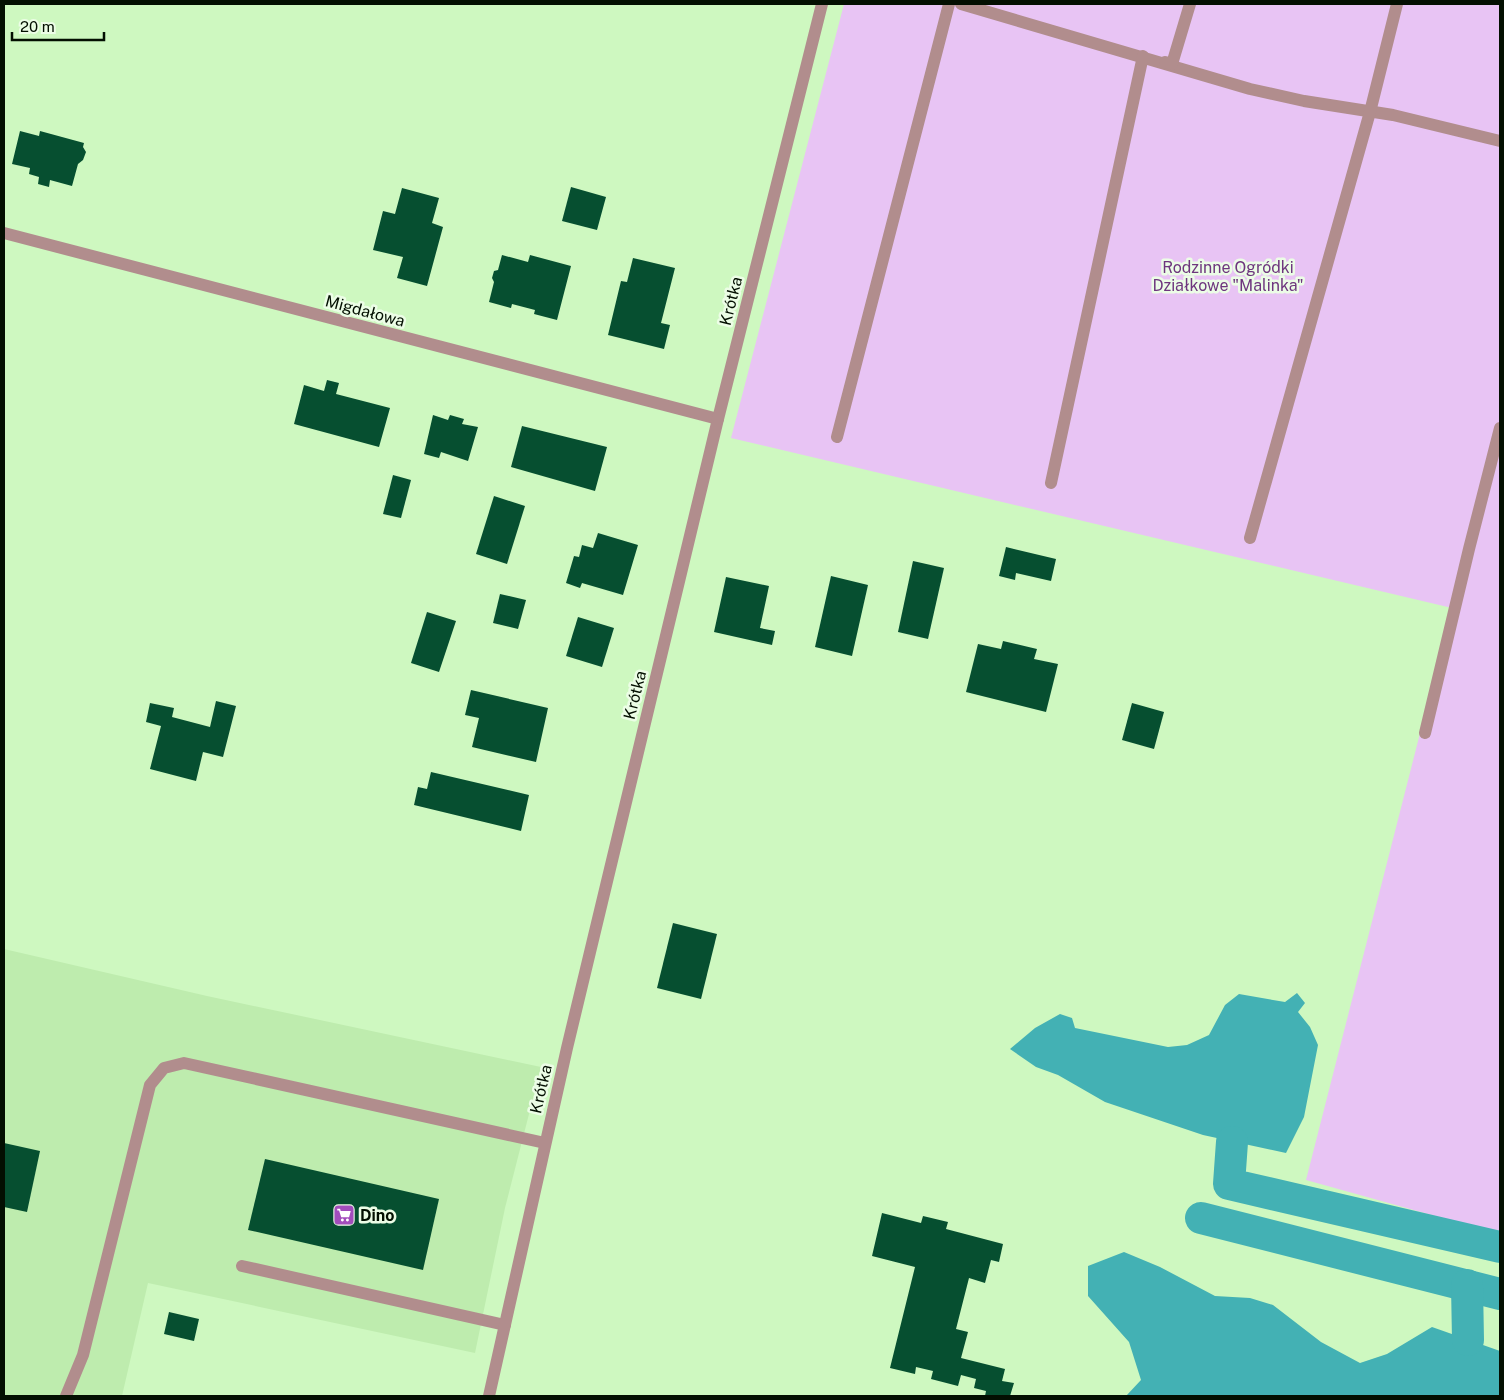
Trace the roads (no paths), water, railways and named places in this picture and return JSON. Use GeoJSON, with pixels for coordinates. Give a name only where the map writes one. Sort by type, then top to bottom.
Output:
{"type":"FeatureCollection","features":[{"type":"Feature","properties":{"kind":"street","name":"Krótka"},"geometry":{"type":"LineString","coordinates":[[489,1396],[545,1143],[718,419],[822,4]]}},
{"type":"Feature","properties":{"kind":"street"},"geometry":{"type":"LineString","coordinates":[[837,437],[949,4]]}},
{"type":"Feature","properties":{"kind":"street"},"geometry":{"type":"LineString","coordinates":[[961,4],[1250,88],[1304,101],[1469,132],[1500,141]]}},
{"type":"Feature","properties":{"kind":"street"},"geometry":{"type":"LineString","coordinates":[[1172,64],[1190,4]]}},
{"type":"Feature","properties":{"kind":"street"},"geometry":{"type":"LineString","coordinates":[[1250,538],[1370,112],[1397,4]]}},
{"type":"Feature","properties":{"kind":"street"},"geometry":{"type":"LineString","coordinates":[[1051,483],[1142,56]]}},
{"type":"Feature","properties":{"kind":"street","name":"Migdałowa"},"geometry":{"type":"LineString","coordinates":[[4,233],[718,419]]}},
{"type":"Feature","properties":{"kind":"street"},"geometry":{"type":"LineString","coordinates":[[1425,733],[1456,611],[1468,549],[1500,428]]}},
{"type":"Feature","properties":{"kind":"street"},"geometry":{"type":"LineString","coordinates":[[66,1396],[84,1355],[150,1085],[164,1068],[184,1063],[545,1143]]}},
{"type":"Feature","properties":{"kind":"street"},"geometry":{"type":"LineString","coordinates":[[242,1266],[505,1325]]}},
{"type":"Feature","properties":{"kind":"water"},"geometry":{"type":"Polygon","coordinates":[[[1297,993],[1305,1003],[1298,1012],[1310,1027],[1318,1045],[1304,1117],[1286,1153],[1203,1135],[1105,1102],[1058,1075],[1036,1067],[1010,1049],[1035,1028],[1060,1014],[1072,1018],[1075,1028],[1168,1047],[1187,1045],[1209,1035],[1225,1005],[1239,994],[1285,1002],[1297,993]]]}},
{"type":"Feature","properties":{"kind":"water"},"geometry":{"type":"Polygon","coordinates":[[[1124,1252],[1160,1267],[1215,1296],[1250,1298],[1273,1305],[1321,1342],[1360,1363],[1387,1354],[1432,1327],[1500,1351],[1500,1396],[1126,1396],[1141,1380],[1129,1342],[1088,1296],[1088,1266],[1124,1252]]]}},
{"type":"Feature","properties":{"kind":"waterway"},"geometry":{"type":"LineString","coordinates":[[1232,1142],[1229,1184],[1500,1247]]}},
{"type":"Feature","properties":{"kind":"waterway"},"geometry":{"type":"LineString","coordinates":[[1201,1218],[1500,1294]]}},
{"type":"Feature","properties":{"kind":"waterway"},"geometry":{"type":"LineString","coordinates":[[1467,1285],[1468,1340]]}},
{"type":"Feature","properties":{"kind":"place","name":"Dino"},"geometry":{"type":"Point","coordinates":[344,1215]}},
{"type":"Feature","properties":{"kind":"park label","name":"Rodzinne Ogródki Działkowe \"Malinka\""},"geometry":{"type":"Point","coordinates":[1228,276]}}]}
